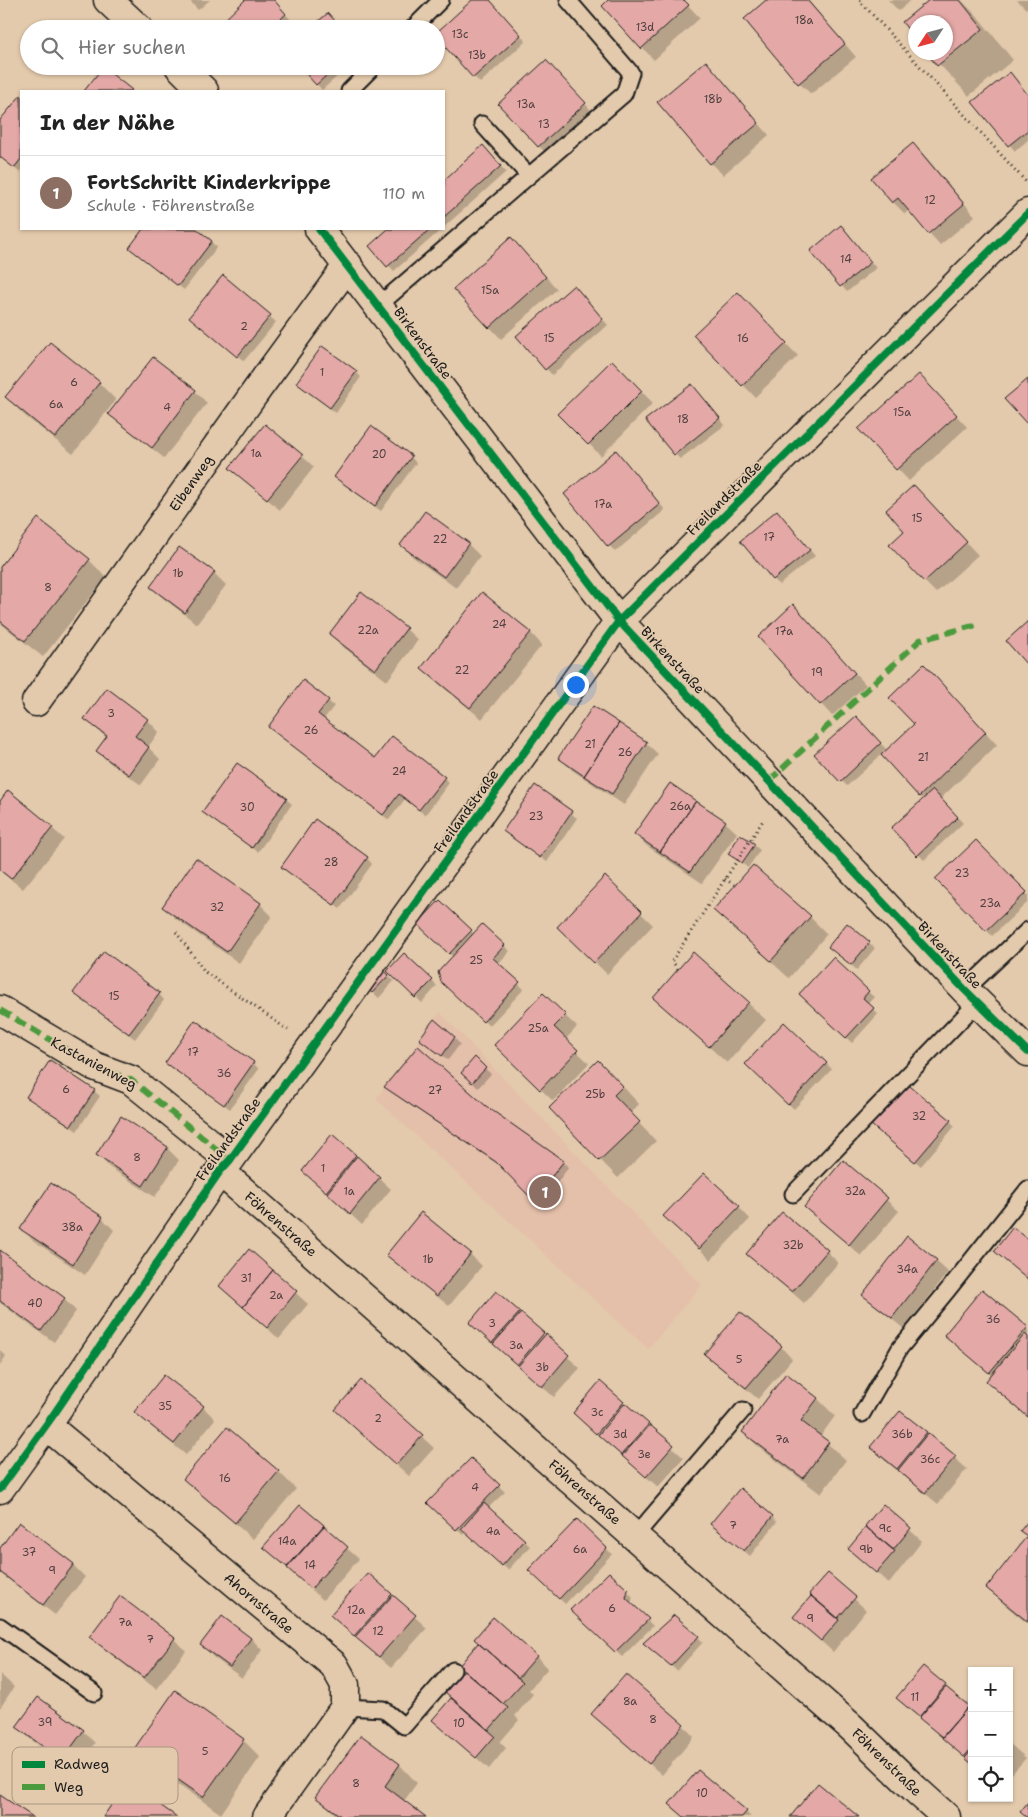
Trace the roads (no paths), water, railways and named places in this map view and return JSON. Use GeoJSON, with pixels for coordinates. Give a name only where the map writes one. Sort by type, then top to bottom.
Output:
{"type":"FeatureCollection","features":[{"type":"Feature","properties":{"kind":"street"},"geometry":{"type":"LineString","coordinates":[[108,0],[129,20]]}},
{"type":"Feature","properties":{"kind":"street"},"geometry":{"type":"LineString","coordinates":[[188,75],[203,90]]}},
{"type":"Feature","properties":{"kind":"street","name":"Freilandstraße"},"geometry":{"type":"LineString","coordinates":[[0,1489],[225,1165],[618,620],[1028,213]]}},
{"type":"Feature","properties":{"kind":"street","name":"Birkenstraße"},"geometry":{"type":"LineString","coordinates":[[320,230],[618,620],[971,996],[1028,1052]]}},
{"type":"Feature","properties":{"kind":"street","name":"Eibenweg"},"geometry":{"type":"LineString","coordinates":[[36,702],[253,394],[348,265]]}},
{"type":"Feature","properties":{"kind":"street","name":"Kastanienweg"},"geometry":{"type":"LineString","coordinates":[[0,1010],[94,1066],[131,1080],[225,1165]]}},
{"type":"Feature","properties":{"kind":"street","name":"Föhrenstraße"},"geometry":{"type":"LineString","coordinates":[[225,1165],[635,1536],[852,1727],[946,1817]]}},
{"type":"Feature","properties":{"kind":"street","name":"Ahornstraße"},"geometry":{"type":"LineString","coordinates":[[46,1425],[334,1665],[345,1685],[345,1707]]}},
{"type":"Feature","properties":{"kind":"street"},"geometry":{"type":"LineString","coordinates":[[268,1817],[345,1707]]}},
{"type":"Feature","properties":{"kind":"lane"},"geometry":{"type":"LineString","coordinates":[[421,20],[441,0]]}},
{"type":"Feature","properties":{"kind":"lane"},"geometry":{"type":"LineString","coordinates":[[379,306],[624,94],[632,73],[568,0]]}},
{"type":"Feature","properties":{"kind":"lane"},"geometry":{"type":"LineString","coordinates":[[350,90],[365,75]]}},
{"type":"Feature","properties":{"kind":"lane"},"geometry":{"type":"LineString","coordinates":[[482,124],[529,176]]}},
{"type":"Feature","properties":{"kind":"lane"},"geometry":{"type":"LineString","coordinates":[[793,1194],[1028,930]]}},
{"type":"Feature","properties":{"kind":"lane"},"geometry":{"type":"LineString","coordinates":[[862,1414],[900,1348],[1028,1189]]}},
{"type":"Feature","properties":{"kind":"lane"},"geometry":{"type":"LineString","coordinates":[[635,1536],[743,1410]]}},
{"type":"Feature","properties":{"kind":"lane"},"geometry":{"type":"LineString","coordinates":[[0,1626],[94,1693]]}},
{"type":"Feature","properties":{"kind":"lane"},"geometry":{"type":"LineString","coordinates":[[345,1707],[383,1708],[404,1726],[453,1670]]}},
{"type":"Feature","properties":{"kind":"place","name":"FortSchritt Kinderkrippe"},"geometry":{"type":"Point","coordinates":[545,1192]}}]}
